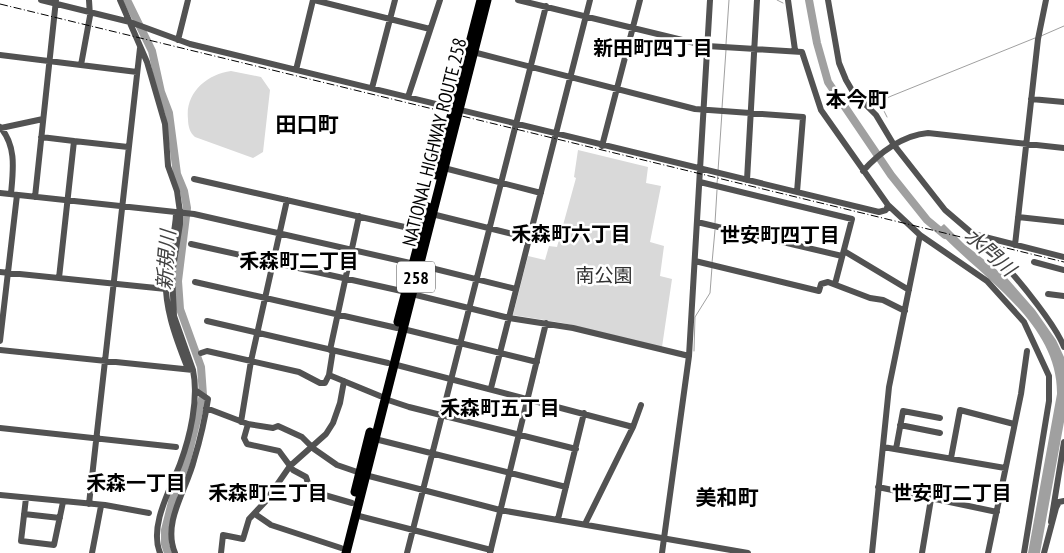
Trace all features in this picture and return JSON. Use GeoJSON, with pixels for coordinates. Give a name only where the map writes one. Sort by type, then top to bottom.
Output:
{"type":"FeatureCollection","features":[{"type":"Feature","properties":{"kind":"highway","name":"NATIONAL HIGHWAY ROUTE 258"},"geometry":{"type":"LineString","coordinates":[[342,551],[355,515],[362,474],[409,293],[422,231],[455,109],[481,0]]}},
{"type":"Feature","properties":{"kind":"highway","name":"NATIONAL HIGHWAY ROUTE 258"},"geometry":{"type":"LineString","coordinates":[[416,264],[444,168],[455,109],[487,0]]}},
{"type":"Feature","properties":{"kind":"highway","name":"NATIONAL HIGHWAY ROUTE 258"},"geometry":{"type":"LineString","coordinates":[[342,551],[352,503],[375,439],[382,397]]}},
{"type":"Feature","properties":{"kind":"street"},"geometry":{"type":"LineString","coordinates":[[41,0],[56,2],[133,23],[178,40],[556,135],[879,212],[886,210],[888,205]]}},
{"type":"Feature","properties":{"kind":"street"},"geometry":{"type":"LineString","coordinates":[[80,65],[90,16],[88,11],[89,0]]}},
{"type":"Feature","properties":{"kind":"street"},"geometry":{"type":"LineString","coordinates":[[120,0],[133,23],[140,48],[147,62],[165,124],[168,166],[177,191],[180,224],[172,267],[174,316],[195,390],[180,463],[169,490],[158,530],[157,540],[160,553]]}},
{"type":"Feature","properties":{"kind":"street"},"geometry":{"type":"LineString","coordinates":[[178,40],[188,0]]}},
{"type":"Feature","properties":{"kind":"street"},"geometry":{"type":"LineString","coordinates":[[296,70],[314,0],[430,29]]}},
{"type":"Feature","properties":{"kind":"street"},"geometry":{"type":"LineString","coordinates":[[372,88],[395,0]]}},
{"type":"Feature","properties":{"kind":"street"},"geometry":{"type":"LineString","coordinates":[[408,97],[440,0]]}},
{"type":"Feature","properties":{"kind":"street"},"geometry":{"type":"LineString","coordinates":[[518,0],[586,15],[707,46],[795,50],[802,52],[821,110],[888,205],[920,235],[987,281],[1013,308],[1024,322],[1049,376],[1049,401],[1043,446],[1024,553]]}},
{"type":"Feature","properties":{"kind":"street"},"geometry":{"type":"LineString","coordinates":[[491,388],[590,0]]}},
{"type":"Feature","properties":{"kind":"street"},"geometry":{"type":"LineString","coordinates":[[602,146],[640,0]]}},
{"type":"Feature","properties":{"kind":"street"},"geometry":{"type":"LineString","coordinates":[[662,553],[690,356],[710,0]]}},
{"type":"Feature","properties":{"kind":"street"},"geometry":{"type":"LineString","coordinates":[[747,180],[757,0]]}},
{"type":"Feature","properties":{"kind":"street"},"geometry":{"type":"LineString","coordinates":[[788,0],[795,50]]}},
{"type":"Feature","properties":{"kind":"street"},"geometry":{"type":"LineString","coordinates":[[828,0],[839,63],[853,92],[876,114],[893,146],[945,210],[973,234],[983,247],[1003,264],[1037,306],[1064,347]]}},
{"type":"Feature","properties":{"kind":"street"},"geometry":{"type":"LineString","coordinates":[[1015,244],[1038,40],[1046,0]]}},
{"type":"Feature","properties":{"kind":"street"},"geometry":{"type":"LineString","coordinates":[[35,197],[56,2]]}},
{"type":"Feature","properties":{"kind":"street"},"geometry":{"type":"LineString","coordinates":[[407,553],[546,6]]}},
{"type":"Feature","properties":{"kind":"street"},"geometry":{"type":"LineString","coordinates":[[89,504],[140,48]]}},
{"type":"Feature","properties":{"kind":"street"},"geometry":{"type":"LineString","coordinates":[[473,52],[703,110],[803,117],[797,192]]}},
{"type":"Feature","properties":{"kind":"street"},"geometry":{"type":"LineString","coordinates":[[0,54],[137,72]]}},
{"type":"Feature","properties":{"kind":"street"},"geometry":{"type":"LineString","coordinates":[[1031,99],[1064,102]]}},
{"type":"Feature","properties":{"kind":"street"},"geometry":{"type":"LineString","coordinates":[[0,341],[14,195],[14,160],[1,127],[43,119]]}},
{"type":"Feature","properties":{"kind":"street"},"geometry":{"type":"LineString","coordinates":[[864,170],[905,137],[928,133],[1064,148]]}},
{"type":"Feature","properties":{"kind":"street"},"geometry":{"type":"LineString","coordinates":[[42,137],[128,147]]}},
{"type":"Feature","properties":{"kind":"street"},"geometry":{"type":"LineString","coordinates":[[59,278],[74,141]]}},
{"type":"Feature","properties":{"kind":"street"},"geometry":{"type":"LineString","coordinates":[[444,168],[540,193]]}},
{"type":"Feature","properties":{"kind":"street"},"geometry":{"type":"LineString","coordinates":[[194,179],[422,231]]}},
{"type":"Feature","properties":{"kind":"street"},"geometry":{"type":"LineString","coordinates":[[700,182],[852,219],[835,284]]}},
{"type":"Feature","properties":{"kind":"street"},"geometry":{"type":"LineString","coordinates":[[0,193],[192,214],[416,264],[516,290]]}},
{"type":"Feature","properties":{"kind":"street"},"geometry":{"type":"LineString","coordinates":[[241,422],[257,332],[287,200]]}},
{"type":"Feature","properties":{"kind":"street"},"geometry":{"type":"LineString","coordinates":[[179,212],[173,245],[167,261],[166,289],[171,327],[190,369]]}},
{"type":"Feature","properties":{"kind":"street"},"geometry":{"type":"LineString","coordinates":[[432,214],[529,238]]}},
{"type":"Feature","properties":{"kind":"street"},"geometry":{"type":"LineString","coordinates":[[201,353],[207,351],[299,372],[320,383],[325,383],[329,375],[331,350],[359,216]]}},
{"type":"Feature","properties":{"kind":"street"},"geometry":{"type":"LineString","coordinates":[[1018,217],[1064,222]]}},
{"type":"Feature","properties":{"kind":"street"},"geometry":{"type":"LineString","coordinates":[[697,222],[843,254],[909,290]]}},
{"type":"Feature","properties":{"kind":"street"},"geometry":{"type":"LineString","coordinates":[[973,234],[1064,257]]}},
{"type":"Feature","properties":{"kind":"street"},"geometry":{"type":"LineString","coordinates":[[872,553],[889,387],[920,235]]}},
{"type":"Feature","properties":{"kind":"street"},"geometry":{"type":"LineString","coordinates":[[191,244],[346,278],[509,318],[546,323],[690,356]]}},
{"type":"Feature","properties":{"kind":"street"},"geometry":{"type":"LineString","coordinates":[[695,261],[819,291],[824,282],[835,284],[883,300],[905,311]]}},
{"type":"Feature","properties":{"kind":"street"},"geometry":{"type":"LineString","coordinates":[[1034,262],[1064,270]]}},
{"type":"Feature","properties":{"kind":"street"},"geometry":{"type":"LineString","coordinates":[[0,272],[166,289]]}},
{"type":"Feature","properties":{"kind":"street"},"geometry":{"type":"LineString","coordinates":[[195,282],[400,328],[537,362]]}},
{"type":"Feature","properties":{"kind":"street"},"geometry":{"type":"LineString","coordinates":[[1048,294],[1064,296]]}},
{"type":"Feature","properties":{"kind":"street"},"geometry":{"type":"LineString","coordinates":[[206,320],[491,388],[633,427]]}},
{"type":"Feature","properties":{"kind":"street"},"geometry":{"type":"LineString","coordinates":[[355,515],[491,551],[546,323]]}},
{"type":"Feature","properties":{"kind":"street"},"geometry":{"type":"LineString","coordinates":[[0,350],[190,369]]}},
{"type":"Feature","properties":{"kind":"street"},"geometry":{"type":"LineString","coordinates":[[988,553],[1006,468],[1027,351]]}},
{"type":"Feature","properties":{"kind":"street"},"geometry":{"type":"LineString","coordinates":[[329,375],[382,397],[442,416],[576,449]]}},
{"type":"Feature","properties":{"kind":"street"},"geometry":{"type":"LineString","coordinates":[[221,553],[223,535],[243,539],[249,519],[255,514],[290,466],[326,434],[333,423],[344,381]]}},
{"type":"Feature","properties":{"kind":"street"},"geometry":{"type":"LineString","coordinates":[[175,553],[171,543],[174,519],[194,460],[208,399],[195,390]]}},
{"type":"Feature","properties":{"kind":"street"},"geometry":{"type":"LineString","coordinates":[[585,524],[633,427],[641,405]]}},
{"type":"Feature","properties":{"kind":"street"},"geometry":{"type":"LineString","coordinates":[[206,408],[248,424],[272,428],[278,426],[302,437],[336,465],[362,474],[500,510],[748,553]]}},
{"type":"Feature","properties":{"kind":"street"},"geometry":{"type":"LineString","coordinates":[[896,449],[903,410],[940,418]]}},
{"type":"Feature","properties":{"kind":"street"},"geometry":{"type":"LineString","coordinates":[[951,458],[960,410],[1014,424]]}},
{"type":"Feature","properties":{"kind":"street"},"geometry":{"type":"LineString","coordinates":[[558,519],[584,413]]}},
{"type":"Feature","properties":{"kind":"street"},"geometry":{"type":"LineString","coordinates":[[248,424],[244,438],[247,444],[279,451],[290,466],[306,478],[309,486],[321,494],[352,503]]}},
{"type":"Feature","properties":{"kind":"street"},"geometry":{"type":"LineString","coordinates":[[900,425],[940,433]]}},
{"type":"Feature","properties":{"kind":"street"},"geometry":{"type":"LineString","coordinates":[[0,428],[176,447]]}},
{"type":"Feature","properties":{"kind":"street"},"geometry":{"type":"LineString","coordinates":[[375,439],[566,486]]}},
{"type":"Feature","properties":{"kind":"street"},"geometry":{"type":"LineString","coordinates":[[1044,553],[1064,442]]}},
{"type":"Feature","properties":{"kind":"street"},"geometry":{"type":"LineString","coordinates":[[883,447],[1006,468]]}},
{"type":"Feature","properties":{"kind":"street"},"geometry":{"type":"LineString","coordinates":[[878,487],[997,512]]}},
{"type":"Feature","properties":{"kind":"street"},"geometry":{"type":"LineString","coordinates":[[0,495],[149,512]]}},
{"type":"Feature","properties":{"kind":"street"},"geometry":{"type":"LineString","coordinates":[[26,498],[21,541],[54,545],[63,502]]}},
{"type":"Feature","properties":{"kind":"street"},"geometry":{"type":"LineString","coordinates":[[922,553],[931,498]]}},
{"type":"Feature","properties":{"kind":"street"},"geometry":{"type":"LineString","coordinates":[[1051,522],[1059,502],[1064,501]]}},
{"type":"Feature","properties":{"kind":"street"},"geometry":{"type":"LineString","coordinates":[[92,553],[101,506]]}},
{"type":"Feature","properties":{"kind":"street"},"geometry":{"type":"LineString","coordinates":[[24,514],[60,518]]}},
{"type":"Feature","properties":{"kind":"street"},"geometry":{"type":"LineString","coordinates":[[255,514],[271,525],[342,551]]}},
{"type":"Feature","properties":{"kind":"green space"},"geometry":{"type":"Polygon","coordinates":[[[231,71],[261,77],[270,90],[263,152],[253,158],[195,137],[189,127],[188,110],[190,101],[199,86],[214,76],[231,71]]]}},
{"type":"Feature","properties":{"kind":"green space","name":"南公園"},"geometry":{"type":"Polygon","coordinates":[[[578,150],[648,167],[646,183],[661,186],[650,242],[664,246],[660,276],[672,279],[662,347],[563,323],[513,315],[528,256],[545,260],[549,246],[557,247],[576,178],[574,177],[578,150]]]}},
{"type":"Feature","properties":{"kind":"shaded area","name":"水門川"},"geometry":{"type":"Polygon","coordinates":[[[944,224],[963,243],[1007,278],[1035,310],[1056,340],[1064,357],[1064,422],[1040,553],[1028,553],[1057,394],[1054,368],[1045,345],[1031,323],[1014,303],[937,230],[944,224]]]}},
{"type":"Feature","properties":{"kind":"waterway","name":"新規川"},"geometry":{"type":"LineString","coordinates":[[127,0],[152,51],[161,92],[169,113],[177,174],[184,191],[187,208],[178,281],[180,309],[201,367],[203,395],[186,464],[174,494],[165,530],[165,544],[168,553]]}},
{"type":"Feature","properties":{"kind":"waterway"},"geometry":{"type":"LineString","coordinates":[[726,44],[729,0]]}},
{"type":"Feature","properties":{"kind":"waterway"},"geometry":{"type":"LineString","coordinates":[[777,0],[783,3]]}},
{"type":"Feature","properties":{"kind":"waterway","name":"水門川"},"geometry":{"type":"LineString","coordinates":[[809,0],[817,43],[828,82],[891,175],[927,220],[945,235]]}},
{"type":"Feature","properties":{"kind":"waterway"},"geometry":{"type":"LineString","coordinates":[[1041,36],[1064,26]]}},
{"type":"Feature","properties":{"kind":"waterway"},"geometry":{"type":"LineString","coordinates":[[887,117],[879,101],[1035,38]]}},
{"type":"Feature","properties":{"kind":"waterway"},"geometry":{"type":"LineString","coordinates":[[722,108],[726,50]]}},
{"type":"Feature","properties":{"kind":"waterway"},"geometry":{"type":"LineString","coordinates":[[718,171],[722,112]]}},
{"type":"Feature","properties":{"kind":"waterway"},"geometry":{"type":"LineString","coordinates":[[717,183],[718,175]]}},
{"type":"Feature","properties":{"kind":"waterway"},"geometry":{"type":"LineString","coordinates":[[715,223],[717,190]]}},
{"type":"Feature","properties":{"kind":"waterway"},"geometry":{"type":"LineString","coordinates":[[712,263],[715,230]]}},
{"type":"Feature","properties":{"kind":"waterway"},"geometry":{"type":"LineString","coordinates":[[694,351],[695,317],[710,293],[712,267]]}},
{"type":"Feature","properties":{"kind":"railway"},"geometry":{"type":"LineString","coordinates":[[0,4],[1064,262]]}},
{"type":"Feature","properties":{"kind":"district","name":"新田町四丁目"},"geometry":{"type":"Point","coordinates":[653,48]}},
{"type":"Feature","properties":{"kind":"district","name":"本今町"},"geometry":{"type":"Point","coordinates":[857,99]}},
{"type":"Feature","properties":{"kind":"district","name":"田口町"},"geometry":{"type":"Point","coordinates":[307,124]}},
{"type":"Feature","properties":{"kind":"district","name":"禾森町六丁目"},"geometry":{"type":"Point","coordinates":[571,234]}},
{"type":"Feature","properties":{"kind":"district","name":"世安町四丁目"},"geometry":{"type":"Point","coordinates":[780,235]}},
{"type":"Feature","properties":{"kind":"district","name":"禾森町二丁目"},"geometry":{"type":"Point","coordinates":[299,261]}},
{"type":"Feature","properties":{"kind":"district","name":"禾森町五丁目"},"geometry":{"type":"Point","coordinates":[500,408]}},
{"type":"Feature","properties":{"kind":"district","name":"禾森一丁目"},"geometry":{"type":"Point","coordinates":[136,483]}},
{"type":"Feature","properties":{"kind":"district","name":"禾森町三丁目"},"geometry":{"type":"Point","coordinates":[268,493]}},
{"type":"Feature","properties":{"kind":"district","name":"世安町二丁目"},"geometry":{"type":"Point","coordinates":[952,493]}},
{"type":"Feature","properties":{"kind":"district","name":"美和町"},"geometry":{"type":"Point","coordinates":[727,497]}}]}
